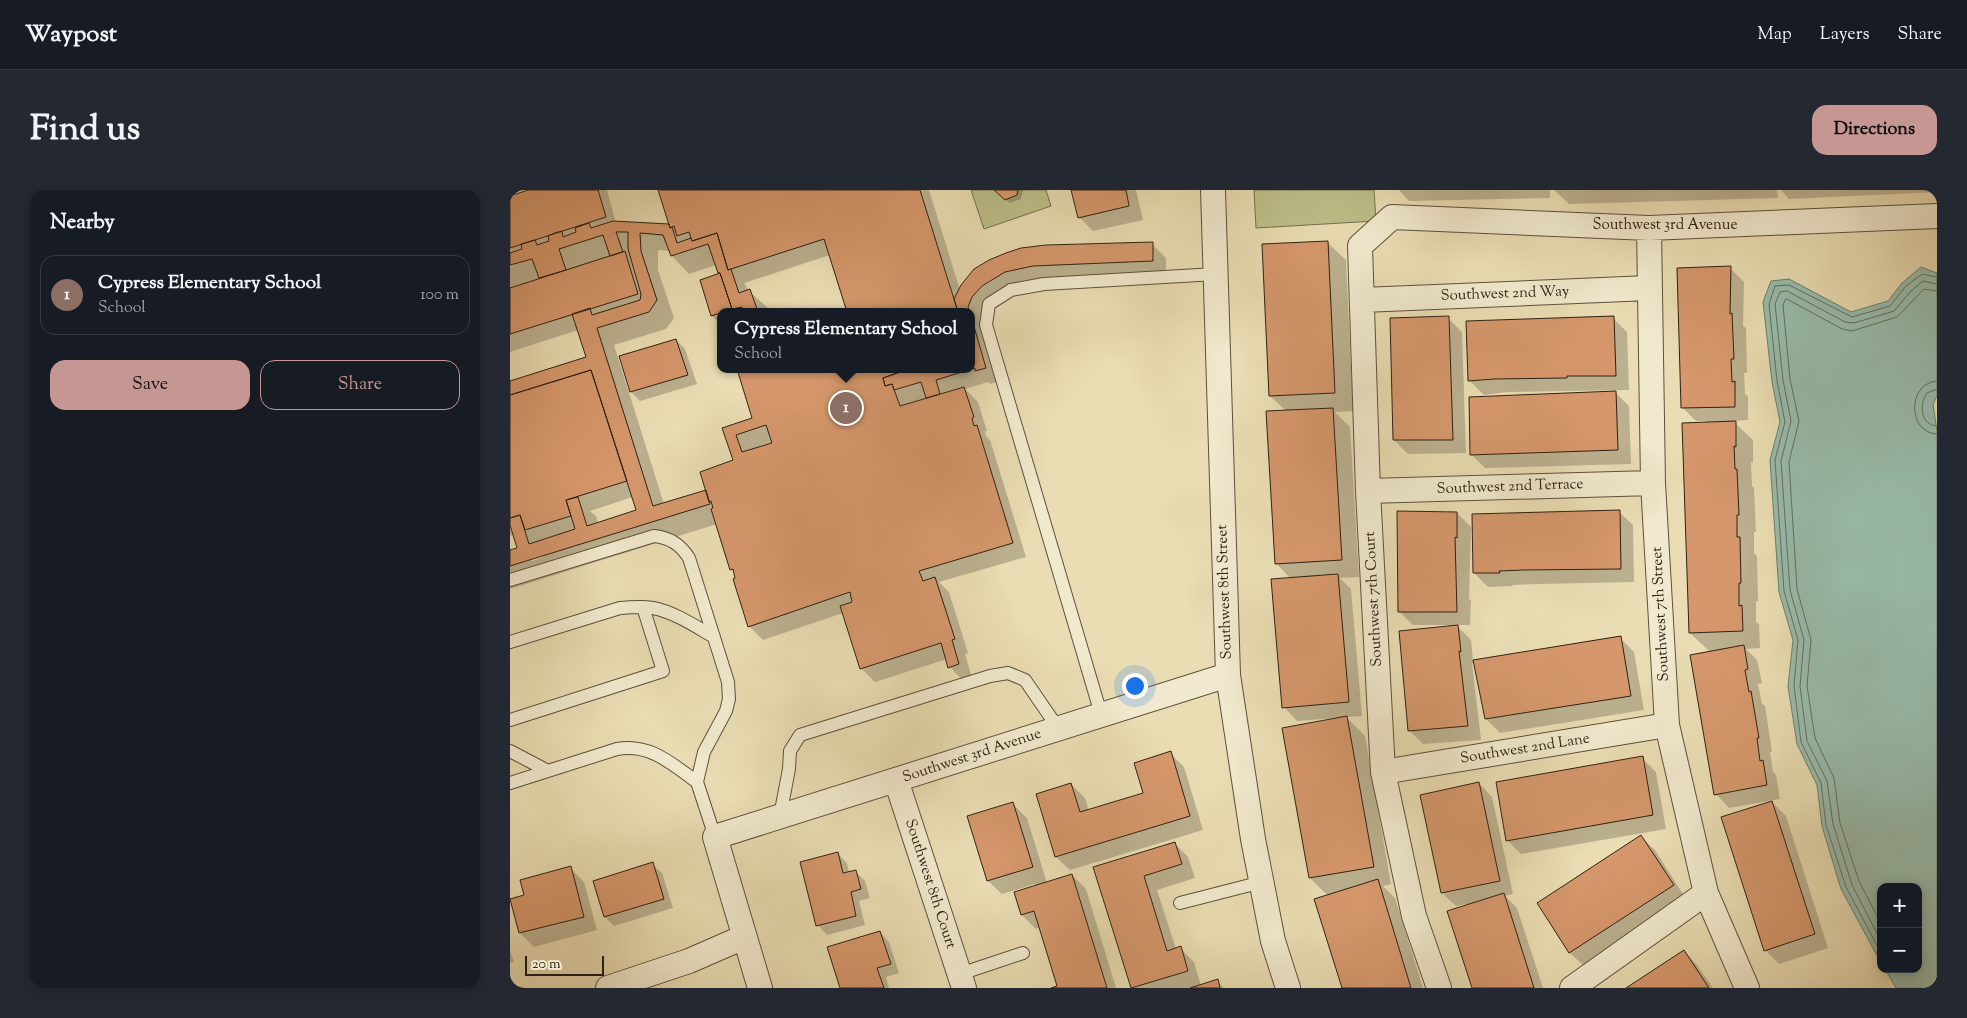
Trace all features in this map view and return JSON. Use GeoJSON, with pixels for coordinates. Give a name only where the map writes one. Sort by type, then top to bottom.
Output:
{"type":"FeatureCollection","features":[{"type":"Feature","properties":{"kind":"street","name":"Southwest 8th Street"},"geometry":{"type":"LineString","coordinates":[[1213,190],[1228,675],[1253,839],[1273,940],[1288,988]]}},
{"type":"Feature","properties":{"kind":"street","name":"Southwest 3rd Avenue"},"geometry":{"type":"LineString","coordinates":[[1392,217],[1648,228],[1937,216]]}},
{"type":"Feature","properties":{"kind":"street","name":"Southwest 7th Court"},"geometry":{"type":"LineString","coordinates":[[1392,217],[1360,246],[1368,491],[1383,772],[1414,916],[1438,988]]}},
{"type":"Feature","properties":{"kind":"street","name":"Southwest 7th Street"},"geometry":{"type":"LineString","coordinates":[[1648,228],[1653,483],[1667,725],[1706,893],[1747,988]]}},
{"type":"Feature","properties":{"kind":"street","name":"Southwest 2nd Way"},"geometry":{"type":"LineString","coordinates":[[1362,300],[1648,288]]}},
{"type":"Feature","properties":{"kind":"street","name":"Southwest 2nd Terrace"},"geometry":{"type":"LineString","coordinates":[[1368,491],[1653,483]]}},
{"type":"Feature","properties":{"kind":"street","name":"Southwest 3rd Avenue"},"geometry":{"type":"LineString","coordinates":[[715,837],[1228,675]]}},
{"type":"Feature","properties":{"kind":"street","name":"Southwest 2nd Lane"},"geometry":{"type":"LineString","coordinates":[[1383,772],[1667,725]]}},
{"type":"Feature","properties":{"kind":"street","name":"Southwest 8th Court"},"geometry":{"type":"LineString","coordinates":[[896,780],[962,981]]}},
{"type":"Feature","properties":{"kind":"street"},"geometry":{"type":"LineString","coordinates":[[715,837],[760,988]]}},
{"type":"Feature","properties":{"kind":"street"},"geometry":{"type":"LineString","coordinates":[[1572,988],[1706,893]]}},
{"type":"Feature","properties":{"kind":"street"},"geometry":{"type":"LineString","coordinates":[[608,988],[689,961],[744,938]]}},
{"type":"Feature","properties":{"kind":"lane"},"geometry":{"type":"LineString","coordinates":[[1101,714],[986,325],[989,304],[1011,290],[1044,284],[1216,274]]}},
{"type":"Feature","properties":{"kind":"lane"},"geometry":{"type":"LineString","coordinates":[[510,580],[654,536],[674,541],[684,549],[689,558],[728,682],[729,699],[726,711],[704,752],[697,782],[715,837]]}},
{"type":"Feature","properties":{"kind":"lane"},"geometry":{"type":"LineString","coordinates":[[510,642],[620,608],[643,607],[653,608],[681,619],[714,637]]}},
{"type":"Feature","properties":{"kind":"lane"},"geometry":{"type":"LineString","coordinates":[[510,720],[663,672],[643,607]]}},
{"type":"Feature","properties":{"kind":"lane"},"geometry":{"type":"LineString","coordinates":[[780,816],[789,769],[790,751],[800,735],[990,676],[1008,673],[1025,680],[1058,728]]}},
{"type":"Feature","properties":{"kind":"lane"},"geometry":{"type":"LineString","coordinates":[[510,783],[632,746],[648,750],[697,782]]}},
{"type":"Feature","properties":{"kind":"lane"},"geometry":{"type":"LineString","coordinates":[[510,751],[548,771]]}},
{"type":"Feature","properties":{"kind":"lane"},"geometry":{"type":"LineString","coordinates":[[1180,903],[1262,882]]}},
{"type":"Feature","properties":{"kind":"lane"},"geometry":{"type":"LineString","coordinates":[[962,981],[1023,953]]}},
{"type":"Feature","properties":{"kind":"green space"},"geometry":{"type":"Polygon","coordinates":[[[971,190],[1046,190],[1051,206],[984,229],[971,190]]]}},
{"type":"Feature","properties":{"kind":"green space"},"geometry":{"type":"Polygon","coordinates":[[[1254,190],[1374,190],[1376,221],[1256,228],[1254,190]]]}},
{"type":"Feature","properties":{"kind":"water"},"geometry":{"type":"Polygon","coordinates":[[[1921,267],[1937,273],[1937,396],[1933,404],[1937,431],[1937,988],[1896,988],[1887,973],[1922,973],[1922,883],[1877,883],[1877,956],[1841,889],[1822,826],[1817,785],[1797,744],[1788,686],[1793,640],[1779,592],[1770,460],[1780,422],[1772,382],[1763,302],[1771,281],[1789,279],[1851,312],[1888,301],[1902,283],[1921,267]]]}},
{"type":"Feature","properties":{"kind":"building"},"geometry":{"type":"Polygon","coordinates":[[[528,190],[598,190],[606,217],[510,248],[510,196],[528,190]]]}},
{"type":"Feature","properties":{"kind":"building"},"geometry":{"type":"Polygon","coordinates":[[[658,190],[920,190],[957,308],[846,308],[824,239],[728,270],[717,233],[692,241],[689,232],[677,236],[674,226],[670,228],[658,190]]]}},
{"type":"Feature","properties":{"kind":"building"},"geometry":{"type":"Polygon","coordinates":[[[994,190],[1018,190],[1017,195],[1005,200],[994,190]]]}},
{"type":"Feature","properties":{"kind":"building"},"geometry":{"type":"Polygon","coordinates":[[[1071,190],[1126,190],[1129,206],[1078,218],[1071,190]]]}},
{"type":"Feature","properties":{"kind":"building"},"geometry":{"type":"Polygon","coordinates":[[[613,221],[669,224],[670,228],[672,227],[677,243],[691,238],[692,241],[717,233],[728,270],[731,269],[739,293],[750,289],[757,308],[732,308],[708,244],[671,256],[663,235],[640,233],[641,251],[657,300],[649,312],[597,328],[653,506],[706,490],[710,504],[510,566],[510,550],[517,548],[510,525],[510,518],[520,515],[529,544],[575,529],[566,500],[578,497],[587,526],[636,510],[591,370],[510,395],[510,381],[586,357],[572,314],[590,308],[592,315],[640,300],[641,294],[628,249],[628,232],[616,232],[623,252],[610,256],[603,235],[559,249],[566,270],[539,278],[532,259],[510,265],[510,253],[522,249],[521,244],[535,240],[537,245],[549,241],[548,236],[562,231],[563,237],[576,232],[575,228],[589,223],[591,228],[613,221]]]}},
{"type":"Feature","properties":{"kind":"building"},"geometry":{"type":"Polygon","coordinates":[[[1328,241],[1335,393],[1269,396],[1262,244],[1328,241]]]}},
{"type":"Feature","properties":{"kind":"building"},"geometry":{"type":"Polygon","coordinates":[[[1153,242],[1153,261],[1033,266],[1005,272],[982,286],[972,297],[968,308],[957,308],[954,299],[961,285],[974,269],[989,260],[1021,248],[1046,245],[1153,242]]]}},
{"type":"Feature","properties":{"kind":"building"},"geometry":{"type":"Polygon","coordinates":[[[625,251],[638,294],[510,334],[510,288],[625,251]]]}},
{"type":"Feature","properties":{"kind":"building"},"geometry":{"type":"Polygon","coordinates":[[[1731,266],[1730,314],[1732,313],[1734,359],[1731,359],[1732,382],[1735,381],[1735,407],[1681,408],[1677,268],[1731,266]]]}},
{"type":"Feature","properties":{"kind":"building"},"geometry":{"type":"Polygon","coordinates":[[[720,273],[732,308],[717,308],[717,314],[711,316],[700,280],[720,273]]]}},
{"type":"Feature","properties":{"kind":"building"},"geometry":{"type":"Polygon","coordinates":[[[1449,316],[1453,440],[1393,440],[1390,318],[1449,316]]]}},
{"type":"Feature","properties":{"kind":"building"},"geometry":{"type":"Polygon","coordinates":[[[1614,316],[1616,376],[1567,376],[1567,378],[1468,381],[1466,321],[1614,316]]]}},
{"type":"Feature","properties":{"kind":"building"},"geometry":{"type":"Polygon","coordinates":[[[975,330],[986,368],[975,371],[975,368],[975,330]]]}},
{"type":"Feature","properties":{"kind":"building"},"geometry":{"type":"Polygon","coordinates":[[[676,339],[688,375],[630,392],[619,356],[676,339]]]}},
{"type":"Feature","properties":{"kind":"building"},"geometry":{"type":"Polygon","coordinates":[[[591,370],[627,481],[566,500],[571,516],[525,530],[520,515],[510,518],[510,395],[591,370]]]}},
{"type":"Feature","properties":{"kind":"building"},"geometry":{"type":"Polygon","coordinates":[[[738,373],[897,373],[883,378],[885,386],[892,384],[900,406],[964,387],[974,417],[972,418],[974,426],[977,425],[1013,543],[919,571],[923,581],[935,577],[955,639],[952,640],[959,664],[948,668],[941,643],[860,669],[840,606],[852,602],[850,592],[748,627],[733,579],[735,578],[733,569],[730,570],[711,509],[713,508],[711,501],[709,502],[700,472],[733,460],[722,428],[752,418],[738,373]],[[766,425],[736,435],[742,452],[772,443],[766,425]]]}},
{"type":"Feature","properties":{"kind":"building"},"geometry":{"type":"Polygon","coordinates":[[[897,373],[959,373],[936,380],[940,394],[926,398],[921,382],[894,390],[892,384],[885,386],[883,378],[897,373]]]}},
{"type":"Feature","properties":{"kind":"building"},"geometry":{"type":"Polygon","coordinates":[[[1616,391],[1618,450],[1470,455],[1469,397],[1616,391]]]}},
{"type":"Feature","properties":{"kind":"building"},"geometry":{"type":"Polygon","coordinates":[[[1333,408],[1342,560],[1275,564],[1266,411],[1333,408]]]}},
{"type":"Feature","properties":{"kind":"building"},"geometry":{"type":"Polygon","coordinates":[[[1736,421],[1736,447],[1734,446],[1739,515],[1737,515],[1737,537],[1740,537],[1741,583],[1739,583],[1739,606],[1742,605],[1743,631],[1689,633],[1682,423],[1736,421]]]}},
{"type":"Feature","properties":{"kind":"building"},"geometry":{"type":"Polygon","coordinates":[[[1620,510],[1621,569],[1523,570],[1499,571],[1500,573],[1473,573],[1472,514],[1620,510]]]}},
{"type":"Feature","properties":{"kind":"building"},"geometry":{"type":"Polygon","coordinates":[[[1397,511],[1457,512],[1457,538],[1455,537],[1457,612],[1398,612],[1397,511]]]}},
{"type":"Feature","properties":{"kind":"building"},"geometry":{"type":"Polygon","coordinates":[[[1338,574],[1349,702],[1282,708],[1271,579],[1338,574]]]}},
{"type":"Feature","properties":{"kind":"building"},"geometry":{"type":"Polygon","coordinates":[[[1458,625],[1461,652],[1459,651],[1468,726],[1408,731],[1399,631],[1458,625]]]}},
{"type":"Feature","properties":{"kind":"building"},"geometry":{"type":"Polygon","coordinates":[[[1621,636],[1631,696],[1485,719],[1473,660],[1621,636]]]}},
{"type":"Feature","properties":{"kind":"building"},"geometry":{"type":"Polygon","coordinates":[[[1744,645],[1748,669],[1745,670],[1749,692],[1751,691],[1759,738],[1757,738],[1760,761],[1763,760],[1767,785],[1714,795],[1690,655],[1744,645]]]}},
{"type":"Feature","properties":{"kind":"building"},"geometry":{"type":"Polygon","coordinates":[[[1347,716],[1374,867],[1309,878],[1282,728],[1347,716]]]}},
{"type":"Feature","properties":{"kind":"building"},"geometry":{"type":"Polygon","coordinates":[[[1171,751],[1190,816],[1055,857],[1036,794],[1071,783],[1080,812],[1143,793],[1134,763],[1171,751]]]}},
{"type":"Feature","properties":{"kind":"building"},"geometry":{"type":"Polygon","coordinates":[[[1643,756],[1653,815],[1506,841],[1496,782],[1643,756]]]}},
{"type":"Feature","properties":{"kind":"building"},"geometry":{"type":"Polygon","coordinates":[[[1479,782],[1500,881],[1441,893],[1420,795],[1479,782]]]}},
{"type":"Feature","properties":{"kind":"building"},"geometry":{"type":"Polygon","coordinates":[[[1772,801],[1815,934],[1764,951],[1721,817],[1772,801]]]}},
{"type":"Feature","properties":{"kind":"building"},"geometry":{"type":"Polygon","coordinates":[[[1013,802],[1033,867],[987,881],[967,816],[1013,802]]]}},
{"type":"Feature","properties":{"kind":"building"},"geometry":{"type":"Polygon","coordinates":[[[1641,835],[1674,885],[1569,953],[1537,903],[1641,835]]]}},
{"type":"Feature","properties":{"kind":"building"},"geometry":{"type":"Polygon","coordinates":[[[1175,842],[1182,864],[1144,876],[1167,951],[1181,946],[1188,971],[1131,988],[1093,867],[1175,842]]]}},
{"type":"Feature","properties":{"kind":"building"},"geometry":{"type":"Polygon","coordinates":[[[838,852],[843,873],[856,870],[861,889],[851,892],[856,916],[816,926],[800,862],[838,852]]]}},
{"type":"Feature","properties":{"kind":"building"},"geometry":{"type":"Polygon","coordinates":[[[653,862],[664,899],[604,917],[593,881],[653,862]]]}},
{"type":"Feature","properties":{"kind":"building"},"geometry":{"type":"Polygon","coordinates":[[[571,866],[584,917],[519,933],[510,899],[524,895],[520,880],[571,866]]]}},
{"type":"Feature","properties":{"kind":"building"},"geometry":{"type":"Polygon","coordinates":[[[1072,874],[1107,988],[1051,988],[1057,986],[1034,911],[1021,915],[1014,892],[1072,874]]]}},
{"type":"Feature","properties":{"kind":"building"},"geometry":{"type":"Polygon","coordinates":[[[1378,879],[1411,988],[1342,988],[1314,899],[1378,879]]]}},
{"type":"Feature","properties":{"kind":"building"},"geometry":{"type":"Polygon","coordinates":[[[1504,893],[1534,988],[1472,988],[1447,911],[1504,893]]]}},
{"type":"Feature","properties":{"kind":"building"},"geometry":{"type":"Polygon","coordinates":[[[880,931],[891,964],[877,968],[884,988],[840,988],[827,947],[880,931]]]}},
{"type":"Feature","properties":{"kind":"building"},"geometry":{"type":"Polygon","coordinates":[[[1684,950],[1709,988],[1626,988],[1684,950]]]}},
{"type":"Feature","properties":{"kind":"building"},"geometry":{"type":"Polygon","coordinates":[[[1218,979],[1220,988],[1190,988],[1218,979]]]}},
{"type":"Feature","properties":{"kind":"place","name":"Cypress Elementary School"},"geometry":{"type":"Point","coordinates":[846,408]}}]}
